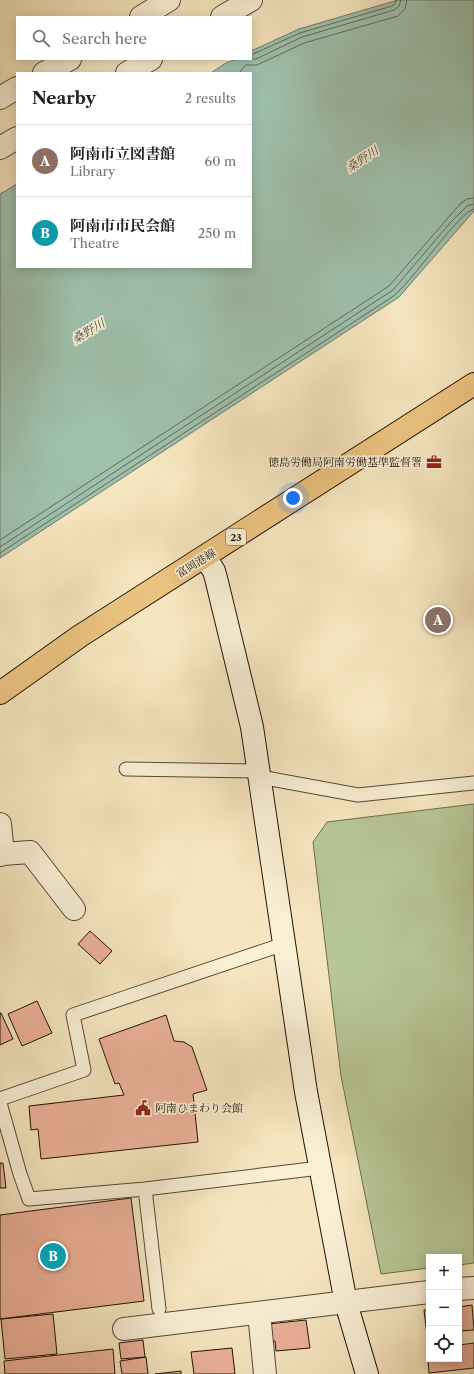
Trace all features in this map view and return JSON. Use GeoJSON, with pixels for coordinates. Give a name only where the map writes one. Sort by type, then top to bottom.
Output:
{"type":"FeatureCollection","features":[{"type":"Feature","properties":{"kind":"main road","name":"富岡港線"},"geometry":{"type":"LineString","coordinates":[[0,693],[80,636],[474,384]]}},
{"type":"Feature","properties":{"kind":"street"},"geometry":{"type":"LineString","coordinates":[[143,16],[169,0]]}},
{"type":"Feature","properties":{"kind":"street"},"geometry":{"type":"LineString","coordinates":[[224,16],[251,0]]}},
{"type":"Feature","properties":{"kind":"street"},"geometry":{"type":"LineString","coordinates":[[46,72],[68,60]]}},
{"type":"Feature","properties":{"kind":"street"},"geometry":{"type":"LineString","coordinates":[[129,72],[149,60]]}},
{"type":"Feature","properties":{"kind":"street"},"geometry":{"type":"LineString","coordinates":[[0,98],[16,89]]}},
{"type":"Feature","properties":{"kind":"street"},"geometry":{"type":"LineString","coordinates":[[0,148],[16,139]]}},
{"type":"Feature","properties":{"kind":"street"},"geometry":{"type":"LineString","coordinates":[[205,557],[216,578],[252,727],[306,1092],[346,1303],[367,1374]]}},
{"type":"Feature","properties":{"kind":"street"},"geometry":{"type":"LineString","coordinates":[[0,824],[1,855],[30,852],[74,909]]}},
{"type":"Feature","properties":{"kind":"street"},"geometry":{"type":"LineString","coordinates":[[462,1289],[474,1288]]}},
{"type":"Feature","properties":{"kind":"street"},"geometry":{"type":"LineString","coordinates":[[124,1329],[426,1292]]}},
{"type":"Feature","properties":{"kind":"street"},"geometry":{"type":"LineString","coordinates":[[259,1313],[265,1374]]}},
{"type":"Feature","properties":{"kind":"lane"},"geometry":{"type":"LineString","coordinates":[[126,769],[259,774],[358,795],[474,782]]}},
{"type":"Feature","properties":{"kind":"lane"},"geometry":{"type":"LineString","coordinates":[[0,1099],[84,1070],[73,1015],[284,944]]}},
{"type":"Feature","properties":{"kind":"lane"},"geometry":{"type":"LineString","coordinates":[[0,1103],[20,1174],[29,1199],[145,1189],[320,1168]]}},
{"type":"Feature","properties":{"kind":"lane"},"geometry":{"type":"LineString","coordinates":[[145,1189],[159,1309]]}},
{"type":"Feature","properties":{"kind":"shaded area"},"geometry":{"type":"Polygon","coordinates":[[[474,804],[474,1263],[462,1265],[462,1254],[426,1254],[426,1268],[381,1274],[341,1076],[313,842],[327,822],[474,804]]]}},
{"type":"Feature","properties":{"kind":"water","name":"桑野川"},"geometry":{"type":"Polygon","coordinates":[[[398,0],[474,0],[474,211],[399,297],[0,558],[0,194],[16,185],[16,268],[252,268],[252,72],[212,72],[230,62],[238,60],[252,60],[252,51],[299,29],[398,0]]]}},
{"type":"Feature","properties":{"kind":"building"},"geometry":{"type":"Polygon","coordinates":[[[90,931],[112,951],[100,964],[78,944],[90,931]]]}},
{"type":"Feature","properties":{"kind":"building"},"geometry":{"type":"Polygon","coordinates":[[[37,1001],[52,1033],[22,1046],[8,1014],[37,1001]]]}},
{"type":"Feature","properties":{"kind":"building"},"geometry":{"type":"Polygon","coordinates":[[[0,1013],[13,1039],[0,1045],[0,1013]]]}},
{"type":"Feature","properties":{"kind":"building"},"geometry":{"type":"Polygon","coordinates":[[[166,1015],[174,1041],[184,1042],[192,1047],[207,1090],[193,1094],[198,1142],[41,1159],[38,1129],[31,1130],[29,1106],[124,1095],[119,1083],[115,1084],[99,1039],[166,1015]]]}},
{"type":"Feature","properties":{"kind":"building"},"geometry":{"type":"Polygon","coordinates":[[[0,1163],[3,1163],[6,1188],[0,1188],[0,1163]]]}},
{"type":"Feature","properties":{"kind":"building"},"geometry":{"type":"Polygon","coordinates":[[[131,1198],[144,1301],[0,1319],[0,1215],[131,1198]]]}},
{"type":"Feature","properties":{"kind":"building"},"geometry":{"type":"Polygon","coordinates":[[[472,1305],[474,1330],[462,1331],[462,1307],[472,1305]]]}},
{"type":"Feature","properties":{"kind":"building"},"geometry":{"type":"Polygon","coordinates":[[[424,1310],[426,1310],[426,1327],[424,1310]]]}},
{"type":"Feature","properties":{"kind":"building"},"geometry":{"type":"Polygon","coordinates":[[[53,1314],[57,1354],[5,1359],[1,1319],[53,1314]]]}},
{"type":"Feature","properties":{"kind":"building"},"geometry":{"type":"Polygon","coordinates":[[[306,1320],[310,1348],[276,1351],[275,1341],[270,1341],[268,1324],[306,1320]]]}},
{"type":"Feature","properties":{"kind":"building"},"geometry":{"type":"Polygon","coordinates":[[[143,1340],[145,1357],[121,1359],[119,1343],[143,1340]]]}},
{"type":"Feature","properties":{"kind":"building"},"geometry":{"type":"Polygon","coordinates":[[[474,1343],[474,1368],[429,1373],[428,1362],[462,1362],[462,1345],[474,1343]]]}},
{"type":"Feature","properties":{"kind":"building"},"geometry":{"type":"Polygon","coordinates":[[[232,1348],[235,1374],[194,1374],[191,1352],[232,1348]]]}},
{"type":"Feature","properties":{"kind":"building"},"geometry":{"type":"Polygon","coordinates":[[[113,1349],[115,1374],[5,1374],[4,1361],[113,1349]]]}},
{"type":"Feature","properties":{"kind":"building"},"geometry":{"type":"Polygon","coordinates":[[[146,1357],[148,1374],[122,1374],[120,1361],[146,1357]]]}},
{"type":"Feature","properties":{"kind":"building"},"geometry":{"type":"Polygon","coordinates":[[[181,1371],[181,1374],[155,1374],[181,1371]]]}},
{"type":"Feature","properties":{"kind":"place","name":"徳島労働局阿南労働基準監督署"},"geometry":{"type":"Point","coordinates":[434,462]}},
{"type":"Feature","properties":{"kind":"place","name":"阿南市立図書館"},"geometry":{"type":"Point","coordinates":[438,620]}},
{"type":"Feature","properties":{"kind":"place","name":"阿南ひまわり会館"},"geometry":{"type":"Point","coordinates":[143,1108]}},
{"type":"Feature","properties":{"kind":"place","name":"阿南市市民会館"},"geometry":{"type":"Point","coordinates":[53,1256]}}]}
